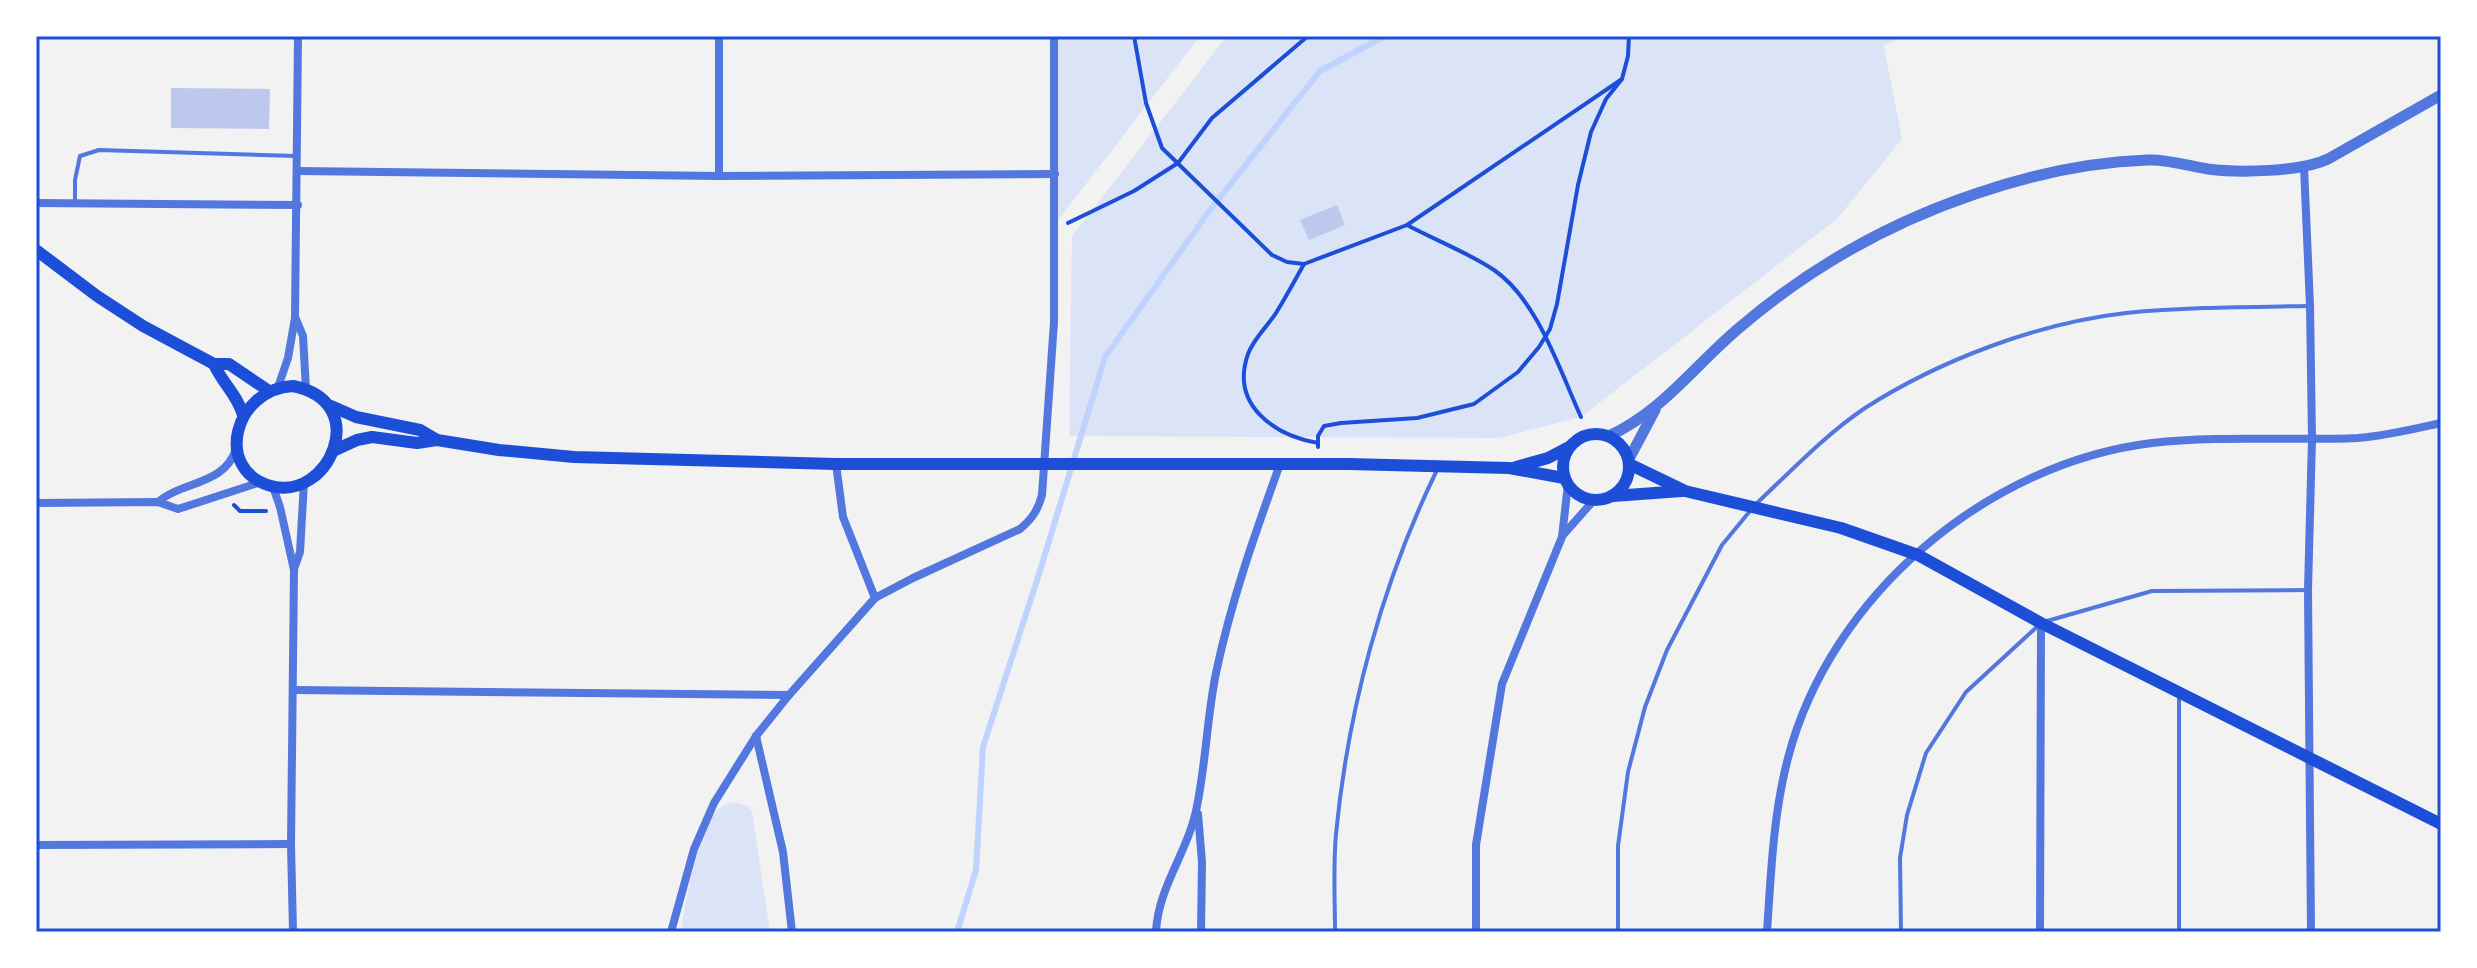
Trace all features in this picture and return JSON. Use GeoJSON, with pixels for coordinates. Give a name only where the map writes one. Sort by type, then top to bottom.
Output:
{"type":"FeatureCollection","features":[{"type":"Feature","properties":{"kind":"main road"},"geometry":{"type":"LineString","coordinates":[[36,250],[143,326],[214,364],[229,364],[273,389],[306,389],[329,405],[356,417],[420,430],[437,440]]}},
{"type":"Feature","properties":{"kind":"main road"},"geometry":{"type":"LineString","coordinates":[[214,364],[219,377],[235,394],[243,415]]}},
{"type":"Feature","properties":{"kind":"main road"},"geometry":{"type":"LineString","coordinates":[[273,389],[258,398],[243,415],[237,446],[249,473],[268,484],[286,487],[304,482],[319,471],[333,451],[339,428],[329,405]]}},
{"type":"Feature","properties":{"kind":"main road"},"geometry":{"type":"LineString","coordinates":[[1509,468],[1548,458],[1588,434],[1609,436],[1618,441],[1629,462],[1627,480],[1612,496]]}},
{"type":"Feature","properties":{"kind":"main road"},"geometry":{"type":"LineString","coordinates":[[333,451],[372,437],[417,443],[437,440],[574,457],[836,464],[1280,464],[1509,468],[1566,481],[1581,496],[1594,500],[1685,491]]}},
{"type":"Feature","properties":{"kind":"main road"},"geometry":{"type":"LineString","coordinates":[[1566,481],[1564,457],[1569,447]]}},
{"type":"Feature","properties":{"kind":"main road"},"geometry":{"type":"LineString","coordinates":[[1629,462],[1685,491],[1841,528],[1918,555],[2041,623],[2441,824]]}},
{"type":"Feature","properties":{"kind":"street"},"geometry":{"type":"LineString","coordinates":[[273,389],[288,358],[295,318],[298,36]]}},
{"type":"Feature","properties":{"kind":"street"},"geometry":{"type":"LineString","coordinates":[[719,36],[719,176]]}},
{"type":"Feature","properties":{"kind":"street"},"geometry":{"type":"LineString","coordinates":[[671,932],[694,849],[714,803],[756,736],[789,695],[875,598],[1020,529],[1038,508],[1042,495],[1054,322],[1054,36]]}},
{"type":"Feature","properties":{"kind":"street"},"geometry":{"type":"LineString","coordinates":[[1609,436],[1655,410],[1762,308],[1817,269],[1908,220],[1977,193],[2085,167],[2151,159],[2211,169],[2304,167],[2328,159],[2441,95]]}},
{"type":"Feature","properties":{"kind":"street"},"geometry":{"type":"LineString","coordinates":[[2304,167],[2312,439],[2308,590],[2311,932]]}},
{"type":"Feature","properties":{"kind":"street"},"geometry":{"type":"LineString","coordinates":[[298,171],[719,176],[1055,174]]}},
{"type":"Feature","properties":{"kind":"street"},"geometry":{"type":"LineString","coordinates":[[36,203],[298,205]]}},
{"type":"Feature","properties":{"kind":"street"},"geometry":{"type":"LineString","coordinates":[[295,318],[303,336],[306,389]]}},
{"type":"Feature","properties":{"kind":"street"},"geometry":{"type":"LineString","coordinates":[[1629,462],[1655,410]]}},
{"type":"Feature","properties":{"kind":"street"},"geometry":{"type":"LineString","coordinates":[[1767,932],[1777,805],[1803,714],[1844,638],[1875,598],[1943,533],[1988,500],[2032,477],[2112,450],[2153,443],[2360,438],[2441,423]]}},
{"type":"Feature","properties":{"kind":"street"},"geometry":{"type":"LineString","coordinates":[[158,502],[171,490],[190,487],[216,474],[233,458],[237,446]]}},
{"type":"Feature","properties":{"kind":"street"},"geometry":{"type":"LineString","coordinates":[[836,464],[843,517],[875,598]]}},
{"type":"Feature","properties":{"kind":"street"},"geometry":{"type":"LineString","coordinates":[[1201,932],[1202,862],[1198,805],[1206,731],[1230,612],[1249,547],[1280,464]]}},
{"type":"Feature","properties":{"kind":"street"},"geometry":{"type":"LineString","coordinates":[[1476,932],[1476,845],[1502,684],[1562,537],[1566,481]]}},
{"type":"Feature","properties":{"kind":"street"},"geometry":{"type":"LineString","coordinates":[[294,570],[300,552],[304,482]]}},
{"type":"Feature","properties":{"kind":"street"},"geometry":{"type":"LineString","coordinates":[[36,503],[158,502],[178,509],[268,484],[280,507],[294,570],[293,932]]}},
{"type":"Feature","properties":{"kind":"street"},"geometry":{"type":"LineString","coordinates":[[1562,537],[1594,500]]}},
{"type":"Feature","properties":{"kind":"street"},"geometry":{"type":"LineString","coordinates":[[2040,932],[2041,623]]}},
{"type":"Feature","properties":{"kind":"street"},"geometry":{"type":"LineString","coordinates":[[294,690],[789,695]]}},
{"type":"Feature","properties":{"kind":"street"},"geometry":{"type":"LineString","coordinates":[[756,736],[783,852],[792,932]]}},
{"type":"Feature","properties":{"kind":"street"},"geometry":{"type":"LineString","coordinates":[[1156,932],[1165,886],[1186,844],[1198,805]]}},
{"type":"Feature","properties":{"kind":"street"},"geometry":{"type":"LineString","coordinates":[[36,845],[291,844]]}},
{"type":"Feature","properties":{"kind":"lane"},"geometry":{"type":"LineString","coordinates":[[75,203],[75,180],[80,156],[99,150],[298,156]]}},
{"type":"Feature","properties":{"kind":"lane"},"geometry":{"type":"LineString","coordinates":[[1618,932],[1618,846],[1628,772],[1645,707],[1667,650],[1722,545],[1752,508],[1828,436],[1866,408],[1923,376],[1992,346],[2053,326],[2125,313],[2310,306]]}},
{"type":"Feature","properties":{"kind":"lane"},"geometry":{"type":"LineString","coordinates":[[1335,932],[1336,837],[1348,736],[1377,623],[1439,466]]}},
{"type":"Feature","properties":{"kind":"lane"},"geometry":{"type":"LineString","coordinates":[[1901,932],[1900,858],[1907,815],[1926,753],[1966,692],[2041,623],[2152,591],[2308,590]]}},
{"type":"Feature","properties":{"kind":"lane"},"geometry":{"type":"LineString","coordinates":[[2179,691],[2179,932]]}},
{"type":"Feature","properties":{"kind":"path"},"geometry":{"type":"LineString","coordinates":[[1134,36],[1146,103],[1162,148],[1272,255],[1287,262],[1304,264],[1407,225],[1622,79]]}},
{"type":"Feature","properties":{"kind":"path"},"geometry":{"type":"LineString","coordinates":[[1055,229],[1134,191],[1178,163],[1212,118],[1308,36]]}},
{"type":"Feature","properties":{"kind":"path"},"geometry":{"type":"LineString","coordinates":[[1304,264],[1247,357],[1244,379],[1250,401],[1261,418],[1296,439],[1318,445],[1318,436],[1324,426],[1417,418],[1474,404],[1518,372],[1550,329],[1591,132],[1606,99],[1622,79],[1629,36]]}},
{"type":"Feature","properties":{"kind":"path"},"geometry":{"type":"LineString","coordinates":[[1407,225],[1496,271],[1521,295],[1545,338],[1581,417]]}},
{"type":"Feature","properties":{"kind":"path"},"geometry":{"type":"LineString","coordinates":[[232,499],[240,511],[277,510]]}},
{"type":"Feature","properties":{"kind":"shaded area"},"geometry":{"type":"Polygon","coordinates":[[[1054,36],[1200,36],[1055,224],[1054,36]]]}},
{"type":"Feature","properties":{"kind":"shaded area"},"geometry":{"type":"Polygon","coordinates":[[[1227,36],[1902,36],[1884,46],[1902,139],[1837,219],[1581,417],[1499,438],[1069,436],[1072,236],[1227,36]]]}},
{"type":"Feature","properties":{"kind":"shaded area"},"geometry":{"type":"Polygon","coordinates":[[[732,802],[746,805],[752,811],[770,932],[681,932],[698,851],[709,822],[716,811],[732,802]]]}},
{"type":"Feature","properties":{"kind":"building"},"geometry":{"type":"Polygon","coordinates":[[[171,88],[270,89],[269,129],[171,128],[171,88]]]}},
{"type":"Feature","properties":{"kind":"building"},"geometry":{"type":"Polygon","coordinates":[[[1337,205],[1345,225],[1309,240],[1300,220],[1337,205]]]}},
{"type":"Feature","properties":{"kind":"waterway"},"geometry":{"type":"LineString","coordinates":[[957,932],[976,870],[983,747],[1105,357],[1210,210],[1320,71],[1385,36]]}}]}
